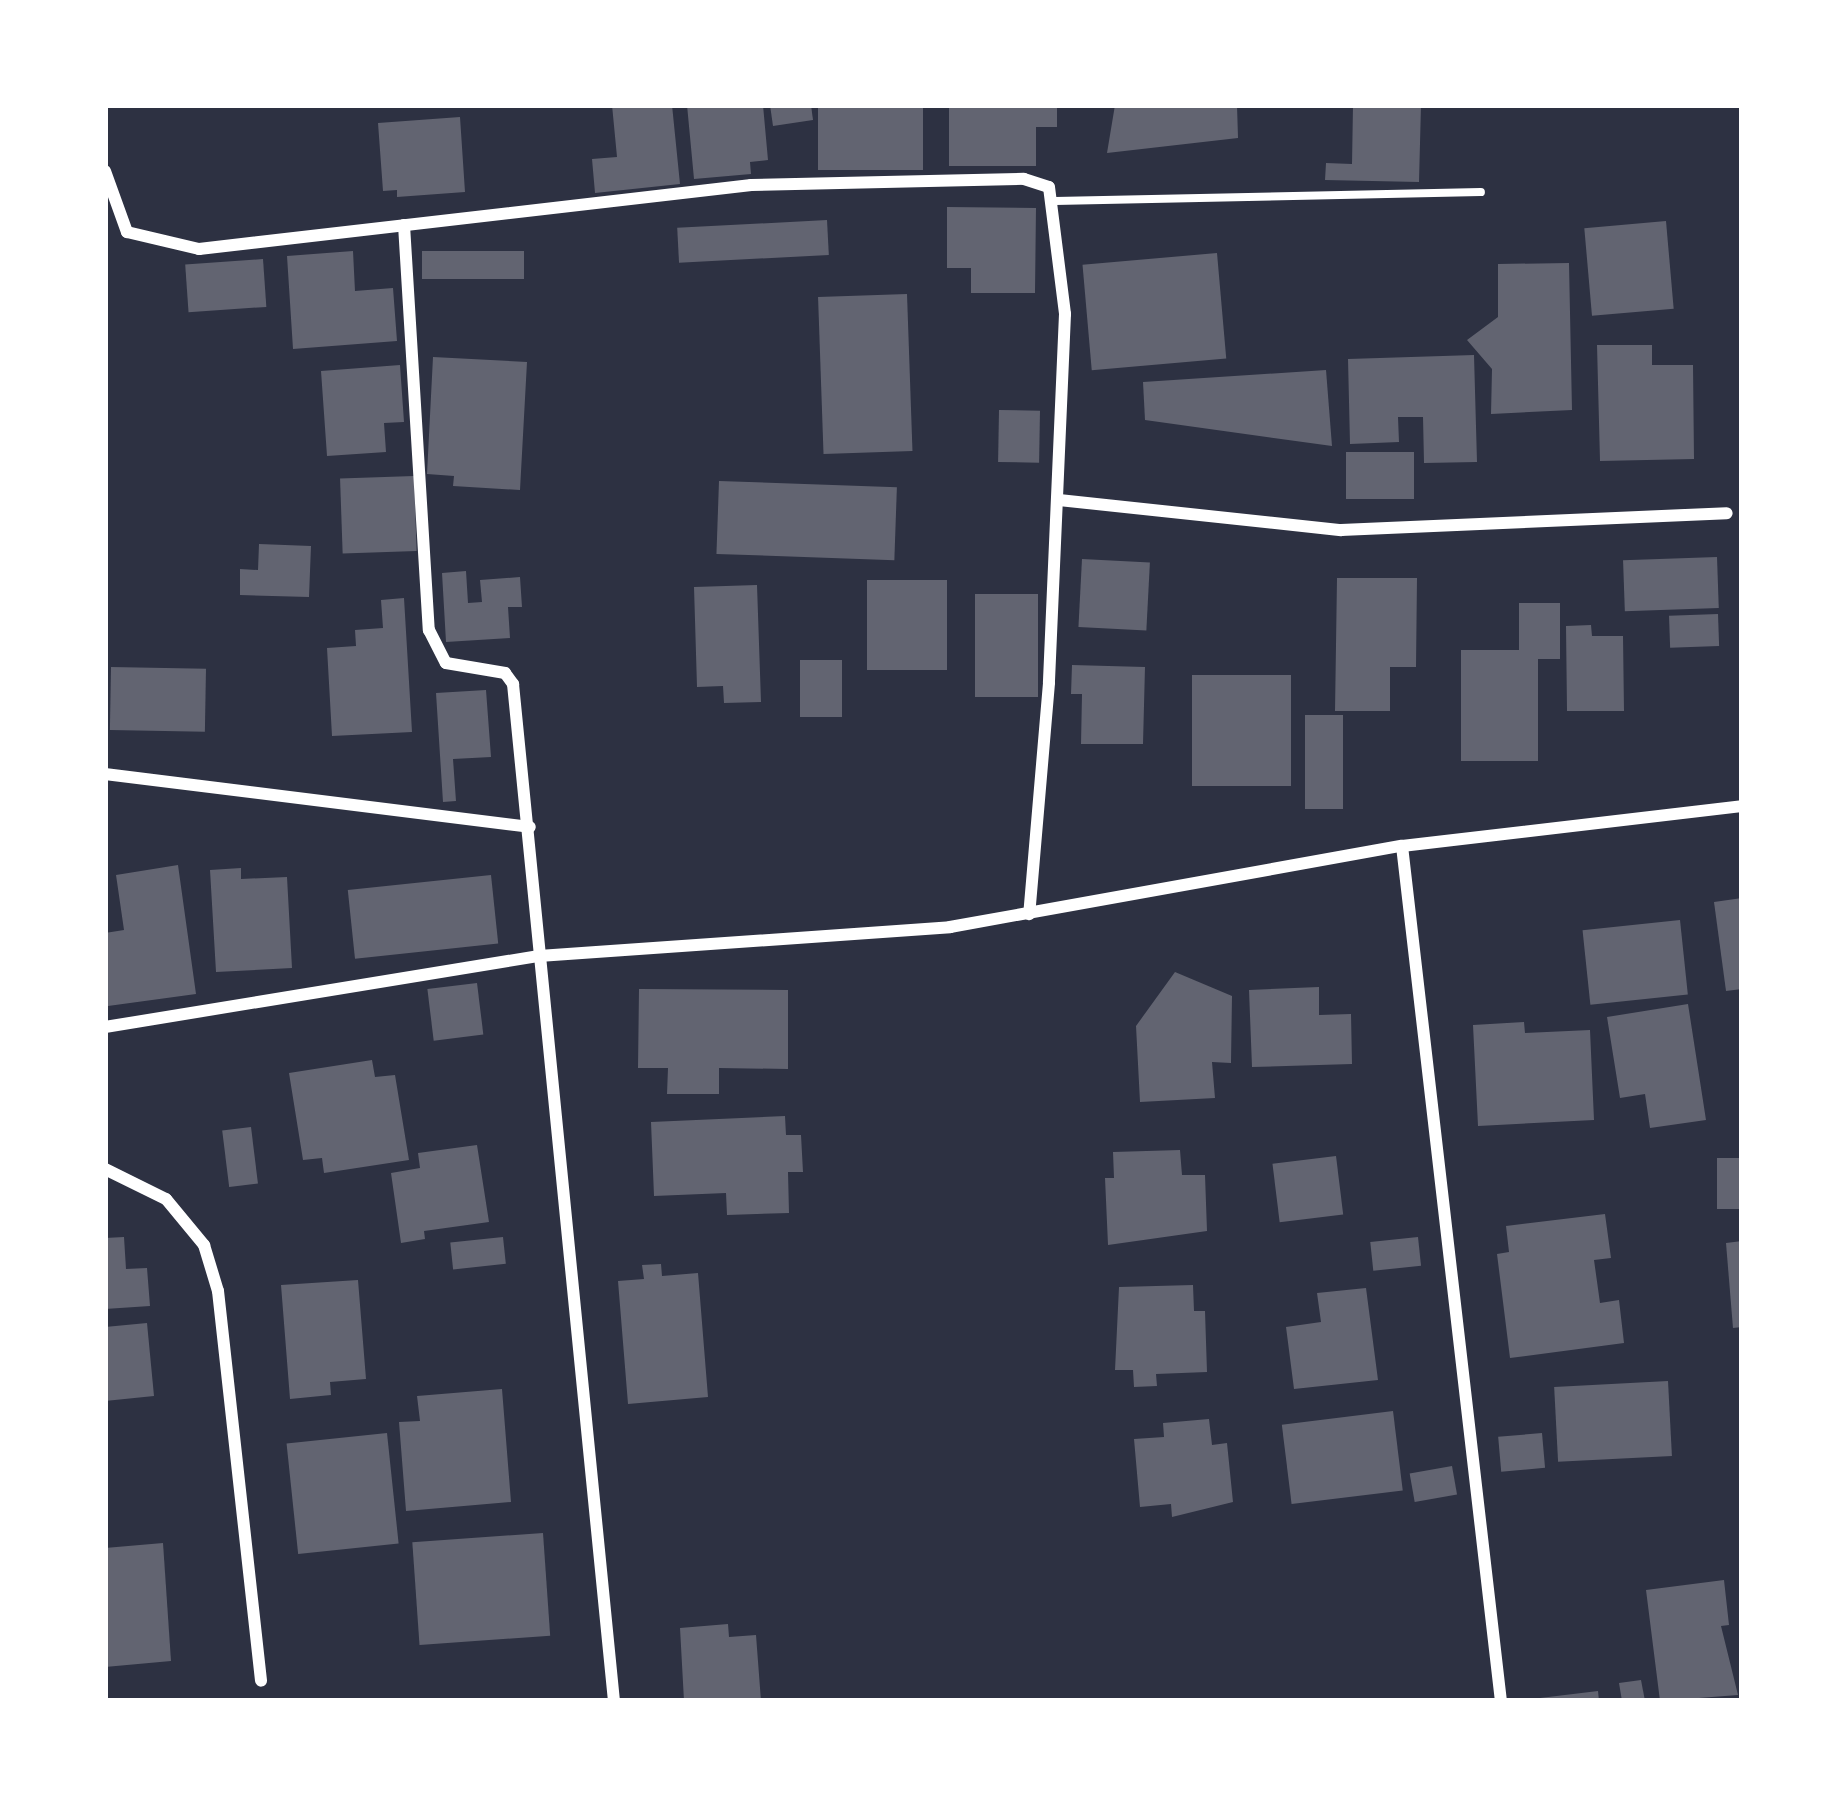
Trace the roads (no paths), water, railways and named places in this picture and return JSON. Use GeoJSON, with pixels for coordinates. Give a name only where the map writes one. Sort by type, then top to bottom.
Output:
{"type":"FeatureCollection","features":[{"type":"Feature","properties":{"kind":"street"},"geometry":{"type":"LineString","coordinates":[[105,171],[127,232],[199,249],[751,185],[1024,179],[1049,187],[1055,201],[1065,314],[1059,500],[1029,914]]}},
{"type":"Feature","properties":{"kind":"street"},"geometry":{"type":"LineString","coordinates":[[404,225],[429,630],[446,663],[505,673],[512,684],[530,827],[614,1701]]}},
{"type":"Feature","properties":{"kind":"street"},"geometry":{"type":"LineString","coordinates":[[1059,500],[1341,530],[1727,513]]}},
{"type":"Feature","properties":{"kind":"street"},"geometry":{"type":"LineString","coordinates":[[105,774],[530,827]]}},
{"type":"Feature","properties":{"kind":"street"},"geometry":{"type":"LineString","coordinates":[[105,1027],[539,956],[950,927],[1402,846],[1742,806]]}},
{"type":"Feature","properties":{"kind":"street"},"geometry":{"type":"LineString","coordinates":[[1402,846],[1501,1701]]}},
{"type":"Feature","properties":{"kind":"street"},"geometry":{"type":"LineString","coordinates":[[105,1169],[166,1199],[209,1260],[261,1681]]}},
{"type":"Feature","properties":{"kind":"lane"},"geometry":{"type":"LineString","coordinates":[[1055,201],[1481,192]]}}]}
